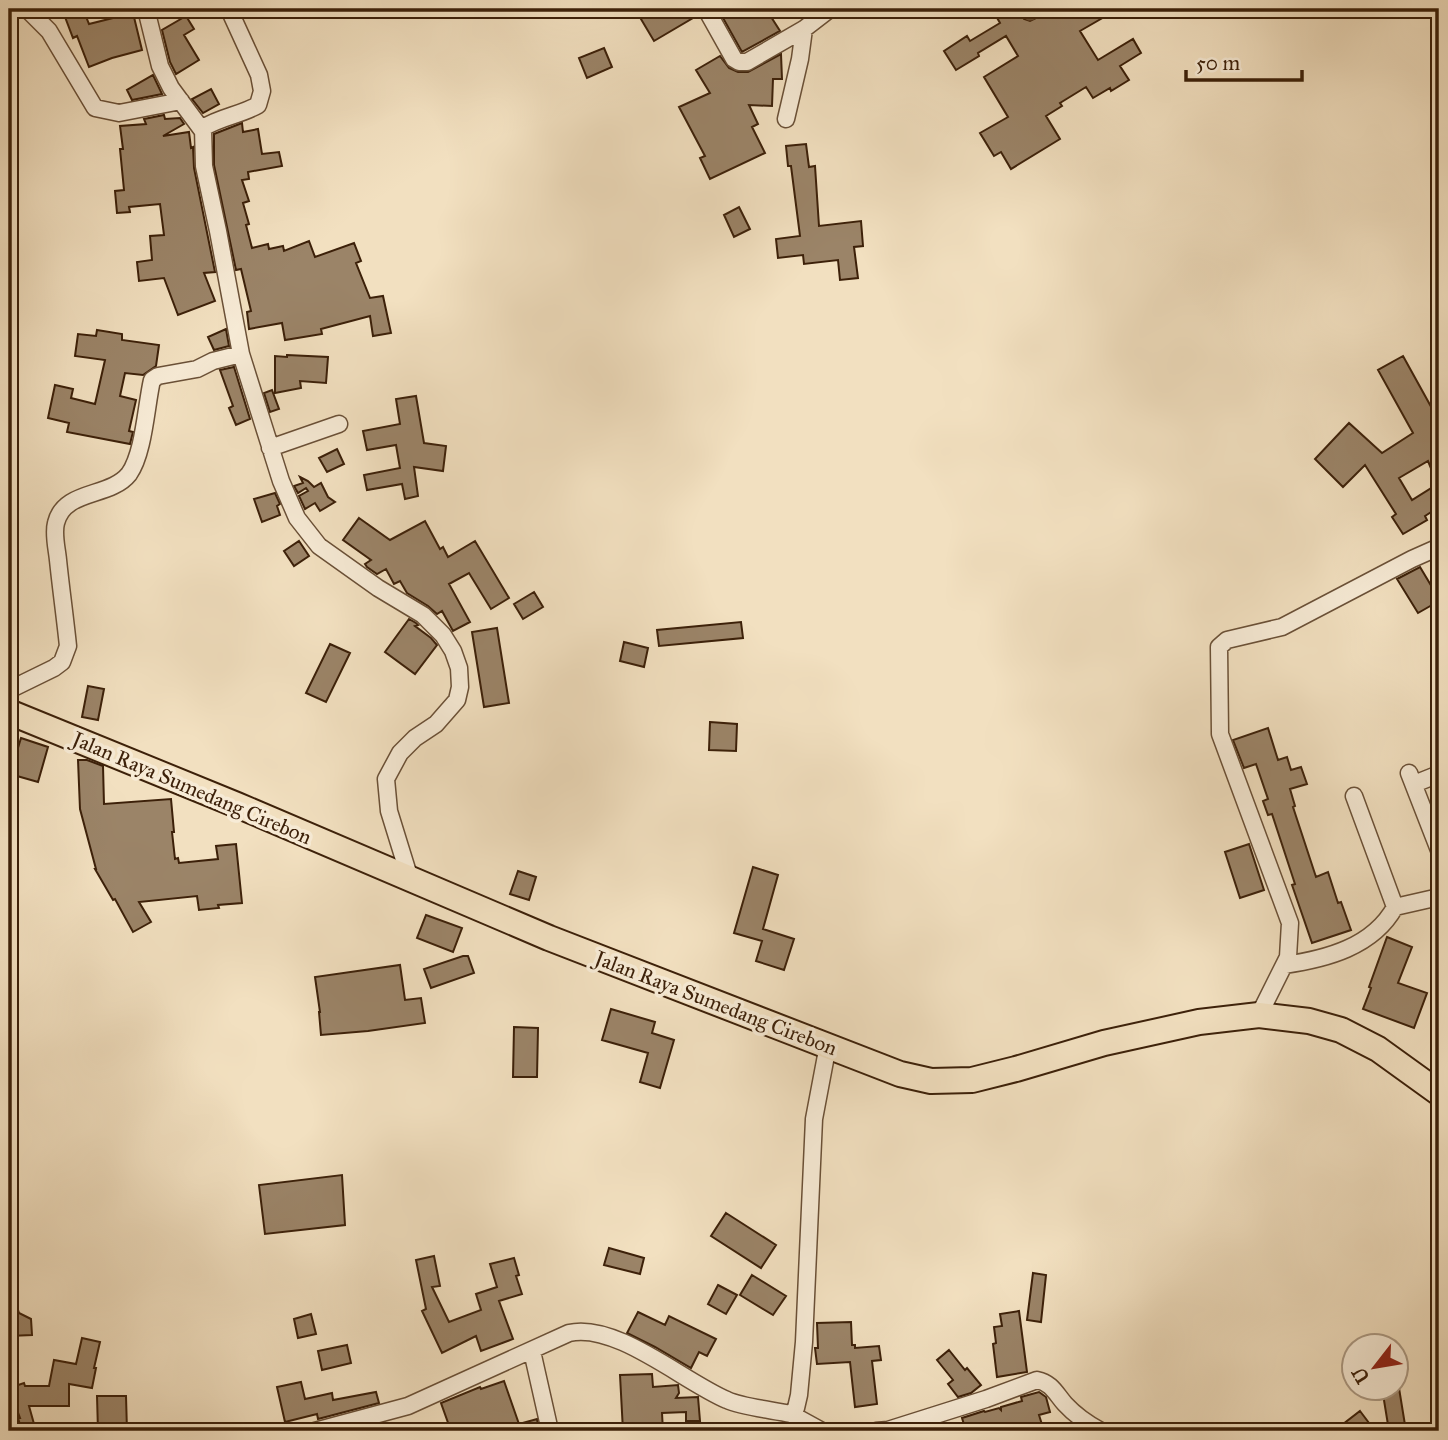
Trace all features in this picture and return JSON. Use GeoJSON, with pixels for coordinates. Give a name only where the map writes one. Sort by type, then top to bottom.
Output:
{"type":"FeatureCollection","features":[{"type":"Feature","properties":{"kind":"highway","name":"Jalan Raya Sumedang Cirebon"},"geometry":{"type":"LineString","coordinates":[[9,712],[237,805],[549,938],[900,1074],[931,1081],[972,1080],[1104,1042],[1199,1022],[1259,1015],[1310,1021],[1341,1030],[1378,1049],[1439,1093]]}},
{"type":"Feature","properties":{"kind":"street"},"geometry":{"type":"LineString","coordinates":[[27,9],[49,30],[95,108],[120,113],[181,101]]}},
{"type":"Feature","properties":{"kind":"street"},"geometry":{"type":"LineString","coordinates":[[146,9],[159,66],[202,130],[204,166],[241,354],[281,481],[297,518],[319,546],[423,615],[443,635],[459,668],[460,687],[457,700],[436,724],[415,738],[400,753],[386,779],[389,811],[410,879]]}},
{"type":"Feature","properties":{"kind":"street"},"geometry":{"type":"LineString","coordinates":[[202,130],[214,121],[258,105],[262,91],[231,9]]}},
{"type":"Feature","properties":{"kind":"street"},"geometry":{"type":"LineString","coordinates":[[706,9],[734,59],[739,62],[747,62],[804,29],[830,9]]}},
{"type":"Feature","properties":{"kind":"street"},"geometry":{"type":"LineString","coordinates":[[786,119],[804,29]]}},
{"type":"Feature","properties":{"kind":"street"},"geometry":{"type":"LineString","coordinates":[[9,690],[62,662],[68,646],[56,522],[64,508],[77,498],[109,488],[121,482],[129,473],[137,458],[152,380],[158,376],[197,369],[213,361],[241,354]]}},
{"type":"Feature","properties":{"kind":"street"},"geometry":{"type":"LineString","coordinates":[[270,448],[339,424]]}},
{"type":"Feature","properties":{"kind":"street"},"geometry":{"type":"LineString","coordinates":[[1259,1015],[1288,957],[1290,923],[1220,734],[1219,647],[1227,640],[1282,627],[1439,547]]}},
{"type":"Feature","properties":{"kind":"street"},"geometry":{"type":"LineString","coordinates":[[1439,774],[1411,779],[1439,850]]}},
{"type":"Feature","properties":{"kind":"street"},"geometry":{"type":"LineString","coordinates":[[1284,965],[1313,961],[1353,946],[1380,929],[1395,907],[1353,796]]}},
{"type":"Feature","properties":{"kind":"street"},"geometry":{"type":"LineString","coordinates":[[1395,907],[1439,897]]}},
{"type":"Feature","properties":{"kind":"street"},"geometry":{"type":"LineString","coordinates":[[791,1414],[796,1408],[799,1395],[803,1355],[814,1119],[828,1045]]}},
{"type":"Feature","properties":{"kind":"street"},"geometry":{"type":"LineString","coordinates":[[315,1431],[408,1406],[569,1333],[588,1331],[634,1348],[729,1401],[791,1414],[822,1431]]}},
{"type":"Feature","properties":{"kind":"street"},"geometry":{"type":"LineString","coordinates":[[532,1351],[550,1431]]}},
{"type":"Feature","properties":{"kind":"street"},"geometry":{"type":"LineString","coordinates":[[876,1431],[888,1430],[1037,1380],[1046,1381],[1065,1404],[1085,1422],[1101,1431]]}},
{"type":"Feature","properties":{"kind":"building"},"geometry":{"type":"Polygon","coordinates":[[[62,9],[83,9],[89,24],[133,13],[142,50],[89,67],[77,36],[73,38],[62,9]]]}},
{"type":"Feature","properties":{"kind":"building"},"geometry":{"type":"Polygon","coordinates":[[[635,9],[696,9],[698,15],[654,41],[635,9]]]}},
{"type":"Feature","properties":{"kind":"building"},"geometry":{"type":"Polygon","coordinates":[[[718,9],[766,9],[780,31],[742,52],[718,9]]]}},
{"type":"Feature","properties":{"kind":"building"},"geometry":{"type":"Polygon","coordinates":[[[992,9],[1019,9],[1024,19],[1030,21],[1038,17],[1040,9],[1118,9],[1080,31],[1098,60],[1133,39],[1141,53],[1120,66],[1129,80],[1093,98],[1086,87],[1060,103],[1062,106],[1046,116],[1060,139],[1011,169],[1001,152],[994,156],[980,133],[1008,117],[984,77],[1018,56],[1006,36],[956,70],[944,51],[967,36],[970,41],[1000,23],[992,9]]]}},
{"type":"Feature","properties":{"kind":"building"},"geometry":{"type":"Polygon","coordinates":[[[186,16],[194,29],[184,35],[199,60],[176,74],[162,30],[186,16]]]}},
{"type":"Feature","properties":{"kind":"building"},"geometry":{"type":"Polygon","coordinates":[[[604,48],[612,67],[587,78],[579,58],[604,48]]]}},
{"type":"Feature","properties":{"kind":"building"},"geometry":{"type":"Polygon","coordinates":[[[781,54],[782,79],[773,79],[772,106],[749,105],[758,124],[752,127],[765,153],[710,179],[700,158],[705,156],[679,107],[710,93],[696,70],[720,56],[729,68],[748,72],[781,54]]]}},
{"type":"Feature","properties":{"kind":"building"},"geometry":{"type":"Polygon","coordinates":[[[153,75],[162,94],[132,100],[127,90],[153,75]]]}},
{"type":"Feature","properties":{"kind":"building"},"geometry":{"type":"Polygon","coordinates":[[[211,89],[219,104],[203,113],[192,99],[211,89]]]}},
{"type":"Feature","properties":{"kind":"building"},"geometry":{"type":"Polygon","coordinates":[[[164,115],[165,119],[180,118],[184,124],[163,136],[189,132],[215,272],[204,273],[215,301],[178,315],[164,278],[139,281],[137,262],[152,260],[150,236],[164,235],[160,204],[129,207],[130,212],[117,213],[115,191],[124,190],[120,126],[146,124],[144,119],[164,115]]]}},
{"type":"Feature","properties":{"kind":"building"},"geometry":{"type":"Polygon","coordinates":[[[242,123],[243,132],[258,129],[262,154],[279,152],[282,166],[248,172],[249,179],[242,180],[249,201],[243,203],[252,248],[268,244],[269,249],[283,246],[284,251],[309,241],[315,257],[354,243],[361,261],[356,263],[370,298],[383,296],[391,333],[373,336],[370,316],[321,329],[322,334],[285,340],[282,323],[249,329],[247,312],[251,311],[241,269],[236,270],[214,165],[214,134],[242,123]]]}},
{"type":"Feature","properties":{"kind":"building"},"geometry":{"type":"Polygon","coordinates":[[[806,144],[809,167],[815,166],[819,226],[861,221],[863,246],[854,247],[858,278],[840,280],[838,260],[804,264],[803,255],[778,258],[776,239],[800,236],[786,146],[806,144]]]}},
{"type":"Feature","properties":{"kind":"building"},"geometry":{"type":"Polygon","coordinates":[[[739,207],[750,229],[734,237],[724,215],[739,207]]]}},
{"type":"Feature","properties":{"kind":"building"},"geometry":{"type":"Polygon","coordinates":[[[226,329],[229,346],[214,350],[208,337],[226,329]]]}},
{"type":"Feature","properties":{"kind":"building"},"geometry":{"type":"Polygon","coordinates":[[[97,330],[122,334],[122,340],[159,345],[156,366],[143,375],[125,373],[120,396],[136,400],[129,431],[133,432],[130,444],[67,432],[69,423],[48,418],[55,385],[73,389],[71,398],[95,404],[105,360],[75,356],[78,334],[96,336],[97,330]]]}},
{"type":"Feature","properties":{"kind":"building"},"geometry":{"type":"Polygon","coordinates":[[[275,356],[328,357],[326,383],[300,381],[301,388],[275,393],[275,356]]]}},
{"type":"Feature","properties":{"kind":"building"},"geometry":{"type":"Polygon","coordinates":[[[1403,356],[1434,412],[1438,411],[1439,488],[1428,461],[1399,478],[1412,500],[1433,487],[1439,498],[1439,507],[1425,516],[1427,520],[1403,534],[1392,517],[1396,514],[1365,465],[1343,487],[1315,459],[1349,423],[1382,453],[1413,433],[1378,370],[1403,356]]]}},
{"type":"Feature","properties":{"kind":"building"},"geometry":{"type":"Polygon","coordinates":[[[234,367],[250,419],[236,425],[229,408],[233,406],[220,370],[234,367]]]}},
{"type":"Feature","properties":{"kind":"building"},"geometry":{"type":"Polygon","coordinates":[[[272,390],[279,409],[270,412],[264,393],[272,390]]]}},
{"type":"Feature","properties":{"kind":"building"},"geometry":{"type":"Polygon","coordinates":[[[416,396],[424,443],[446,446],[443,471],[414,467],[418,496],[405,499],[402,484],[367,490],[364,475],[400,468],[396,445],[367,450],[363,431],[400,424],[396,399],[416,396]]]}},
{"type":"Feature","properties":{"kind":"building"},"geometry":{"type":"Polygon","coordinates":[[[337,449],[344,464],[327,472],[319,458],[337,449]]]}},
{"type":"Feature","properties":{"kind":"building"},"geometry":{"type":"Polygon","coordinates":[[[300,477],[314,487],[321,483],[328,497],[335,502],[320,511],[315,503],[305,509],[299,496],[308,491],[306,488],[298,493],[294,486],[303,483],[300,477]]]}},
{"type":"Feature","properties":{"kind":"building"},"geometry":{"type":"Polygon","coordinates":[[[275,493],[280,504],[277,506],[280,515],[262,522],[254,499],[275,493]]]}},
{"type":"Feature","properties":{"kind":"building"},"geometry":{"type":"Polygon","coordinates":[[[359,518],[390,540],[425,521],[440,549],[443,547],[448,557],[475,541],[509,598],[491,609],[469,573],[449,584],[470,622],[453,631],[442,611],[437,614],[407,593],[400,581],[394,584],[386,569],[377,574],[367,567],[365,564],[371,560],[343,540],[359,518]]]}},
{"type":"Feature","properties":{"kind":"building"},"geometry":{"type":"Polygon","coordinates":[[[299,541],[309,556],[294,566],[284,551],[299,541]]]}},
{"type":"Feature","properties":{"kind":"building"},"geometry":{"type":"Polygon","coordinates":[[[1420,567],[1432,587],[1435,585],[1439,601],[1418,613],[1397,579],[1420,567]]]}},
{"type":"Feature","properties":{"kind":"building"},"geometry":{"type":"Polygon","coordinates":[[[534,592],[543,607],[523,619],[514,604],[534,592]]]}},
{"type":"Feature","properties":{"kind":"building"},"geometry":{"type":"Polygon","coordinates":[[[409,619],[437,645],[415,674],[385,652],[409,619]]]}},
{"type":"Feature","properties":{"kind":"building"},"geometry":{"type":"Polygon","coordinates":[[[741,622],[743,638],[659,646],[657,630],[741,622]]]}},
{"type":"Feature","properties":{"kind":"building"},"geometry":{"type":"Polygon","coordinates":[[[497,628],[509,703],[484,707],[472,632],[497,628]]]}},
{"type":"Feature","properties":{"kind":"building"},"geometry":{"type":"Polygon","coordinates":[[[624,642],[648,648],[644,667],[620,661],[624,642]]]}},
{"type":"Feature","properties":{"kind":"building"},"geometry":{"type":"Polygon","coordinates":[[[330,644],[350,653],[326,702],[306,693],[330,644]]]}},
{"type":"Feature","properties":{"kind":"building"},"geometry":{"type":"Polygon","coordinates":[[[88,686],[104,689],[98,720],[82,717],[88,686]]]}},
{"type":"Feature","properties":{"kind":"building"},"geometry":{"type":"Polygon","coordinates":[[[710,722],[737,724],[736,751],[709,750],[710,722]]]}},
{"type":"Feature","properties":{"kind":"building"},"geometry":{"type":"Polygon","coordinates":[[[1268,728],[1278,760],[1287,757],[1291,770],[1301,767],[1307,784],[1290,789],[1295,806],[1293,807],[1316,877],[1328,872],[1338,903],[1341,902],[1351,930],[1312,943],[1272,814],[1268,815],[1263,801],[1268,799],[1256,764],[1244,768],[1233,740],[1268,728]]]}},
{"type":"Feature","properties":{"kind":"building"},"geometry":{"type":"Polygon","coordinates":[[[21,738],[48,747],[38,782],[10,774],[21,738]]]}},
{"type":"Feature","properties":{"kind":"building"},"geometry":{"type":"Polygon","coordinates":[[[78,760],[87,760],[103,766],[104,804],[171,799],[175,859],[178,858],[179,863],[218,859],[216,846],[236,844],[242,903],[199,910],[197,896],[139,902],[151,922],[133,932],[95,869],[80,809],[78,760]]]}},
{"type":"Feature","properties":{"kind":"building"},"geometry":{"type":"Polygon","coordinates":[[[1249,844],[1264,890],[1240,898],[1225,852],[1249,844]]]}},
{"type":"Feature","properties":{"kind":"building"},"geometry":{"type":"Polygon","coordinates":[[[753,867],[778,875],[763,929],[794,939],[784,970],[756,961],[762,941],[734,933],[753,867]]]}},
{"type":"Feature","properties":{"kind":"building"},"geometry":{"type":"Polygon","coordinates":[[[518,871],[536,877],[529,900],[510,894],[518,871]]]}},
{"type":"Feature","properties":{"kind":"building"},"geometry":{"type":"Polygon","coordinates":[[[426,915],[462,928],[453,952],[417,938],[426,915]]]}},
{"type":"Feature","properties":{"kind":"building"},"geometry":{"type":"Polygon","coordinates":[[[1387,937],[1412,947],[1398,983],[1427,993],[1414,1028],[1363,1009],[1387,937]]]}},
{"type":"Feature","properties":{"kind":"building"},"geometry":{"type":"Polygon","coordinates":[[[468,956],[474,973],[431,988],[424,969],[468,956]]]}},
{"type":"Feature","properties":{"kind":"building"},"geometry":{"type":"Polygon","coordinates":[[[400,965],[405,1000],[421,998],[425,1023],[321,1035],[315,977],[400,965]]]}},
{"type":"Feature","properties":{"kind":"building"},"geometry":{"type":"Polygon","coordinates":[[[611,1009],[655,1022],[652,1033],[674,1040],[660,1088],[640,1082],[648,1053],[602,1040],[611,1009]]]}},
{"type":"Feature","properties":{"kind":"building"},"geometry":{"type":"Polygon","coordinates":[[[514,1027],[538,1028],[537,1077],[513,1077],[514,1027]]]}},
{"type":"Feature","properties":{"kind":"building"},"geometry":{"type":"Polygon","coordinates":[[[342,1175],[345,1225],[265,1234],[259,1185],[342,1175]]]}},
{"type":"Feature","properties":{"kind":"building"},"geometry":{"type":"Polygon","coordinates":[[[726,1213],[776,1245],[761,1268],[711,1236],[726,1213]]]}},
{"type":"Feature","properties":{"kind":"building"},"geometry":{"type":"Polygon","coordinates":[[[609,1248],[644,1258],[640,1274],[604,1265],[609,1248]]]}},
{"type":"Feature","properties":{"kind":"building"},"geometry":{"type":"Polygon","coordinates":[[[434,1256],[440,1286],[432,1287],[449,1322],[481,1310],[476,1294],[497,1287],[490,1264],[514,1258],[522,1294],[499,1301],[513,1339],[481,1351],[476,1336],[442,1353],[422,1311],[426,1309],[416,1260],[434,1256]]]}},
{"type":"Feature","properties":{"kind":"building"},"geometry":{"type":"Polygon","coordinates":[[[1033,1273],[1046,1275],[1041,1322],[1027,1320],[1033,1273]]]}},
{"type":"Feature","properties":{"kind":"building"},"geometry":{"type":"Polygon","coordinates":[[[752,1275],[786,1296],[773,1315],[740,1295],[752,1275]]]}},
{"type":"Feature","properties":{"kind":"building"},"geometry":{"type":"Polygon","coordinates":[[[718,1285],[737,1295],[726,1314],[708,1304],[718,1285]]]}},
{"type":"Feature","properties":{"kind":"building"},"geometry":{"type":"Polygon","coordinates":[[[9,1288],[19,1313],[31,1319],[32,1335],[9,1336],[9,1288]]]}},
{"type":"Feature","properties":{"kind":"building"},"geometry":{"type":"Polygon","coordinates":[[[1019,1311],[1027,1372],[997,1377],[994,1327],[1002,1326],[1000,1314],[1019,1311]]]}},
{"type":"Feature","properties":{"kind":"building"},"geometry":{"type":"Polygon","coordinates":[[[638,1312],[665,1325],[669,1316],[716,1339],[707,1356],[699,1352],[691,1368],[627,1333],[638,1312]]]}},
{"type":"Feature","properties":{"kind":"building"},"geometry":{"type":"Polygon","coordinates":[[[311,1314],[316,1334],[298,1338],[294,1319],[311,1314]]]}},
{"type":"Feature","properties":{"kind":"building"},"geometry":{"type":"Polygon","coordinates":[[[851,1322],[852,1345],[855,1345],[855,1348],[879,1346],[881,1360],[872,1361],[877,1404],[855,1407],[850,1362],[817,1364],[817,1323],[851,1322]]]}},
{"type":"Feature","properties":{"kind":"building"},"geometry":{"type":"Polygon","coordinates":[[[82,1338],[100,1342],[92,1388],[69,1384],[69,1406],[29,1406],[36,1431],[22,1431],[9,1388],[24,1383],[25,1386],[49,1386],[54,1360],[76,1364],[82,1338]]]}},
{"type":"Feature","properties":{"kind":"building"},"geometry":{"type":"Polygon","coordinates":[[[347,1345],[351,1363],[322,1370],[318,1351],[347,1345]]]}},
{"type":"Feature","properties":{"kind":"building"},"geometry":{"type":"Polygon","coordinates":[[[949,1350],[981,1385],[971,1393],[958,1397],[948,1384],[953,1380],[937,1360],[949,1350]]]}},
{"type":"Feature","properties":{"kind":"building"},"geometry":{"type":"Polygon","coordinates":[[[652,1374],[653,1387],[678,1385],[679,1393],[676,1398],[698,1397],[700,1421],[686,1421],[686,1412],[662,1413],[663,1431],[623,1431],[620,1375],[652,1374]]]}},
{"type":"Feature","properties":{"kind":"building"},"geometry":{"type":"Polygon","coordinates":[[[504,1381],[519,1424],[537,1419],[539,1431],[451,1431],[441,1403],[480,1387],[481,1389],[504,1381]]]}},
{"type":"Feature","properties":{"kind":"building"},"geometry":{"type":"Polygon","coordinates":[[[301,1382],[305,1399],[332,1393],[333,1400],[376,1392],[379,1403],[318,1419],[317,1414],[285,1422],[277,1387],[301,1382]]]}},
{"type":"Feature","properties":{"kind":"building"},"geometry":{"type":"Polygon","coordinates":[[[1039,1392],[1046,1397],[1050,1412],[1039,1415],[1044,1431],[966,1431],[962,1418],[984,1411],[999,1408],[1001,1410],[1001,1407],[1022,1401],[1021,1397],[1039,1392]]]}},
{"type":"Feature","properties":{"kind":"building"},"geometry":{"type":"Polygon","coordinates":[[[97,1396],[126,1396],[127,1431],[98,1431],[97,1396]]]}},
{"type":"Feature","properties":{"kind":"building"},"geometry":{"type":"Polygon","coordinates":[[[1384,1402],[1401,1402],[1406,1431],[1389,1431],[1384,1402]]]}},
{"type":"Feature","properties":{"kind":"building"},"geometry":{"type":"Polygon","coordinates":[[[1360,1411],[1375,1431],[1334,1431],[1360,1411]]]}}]}
